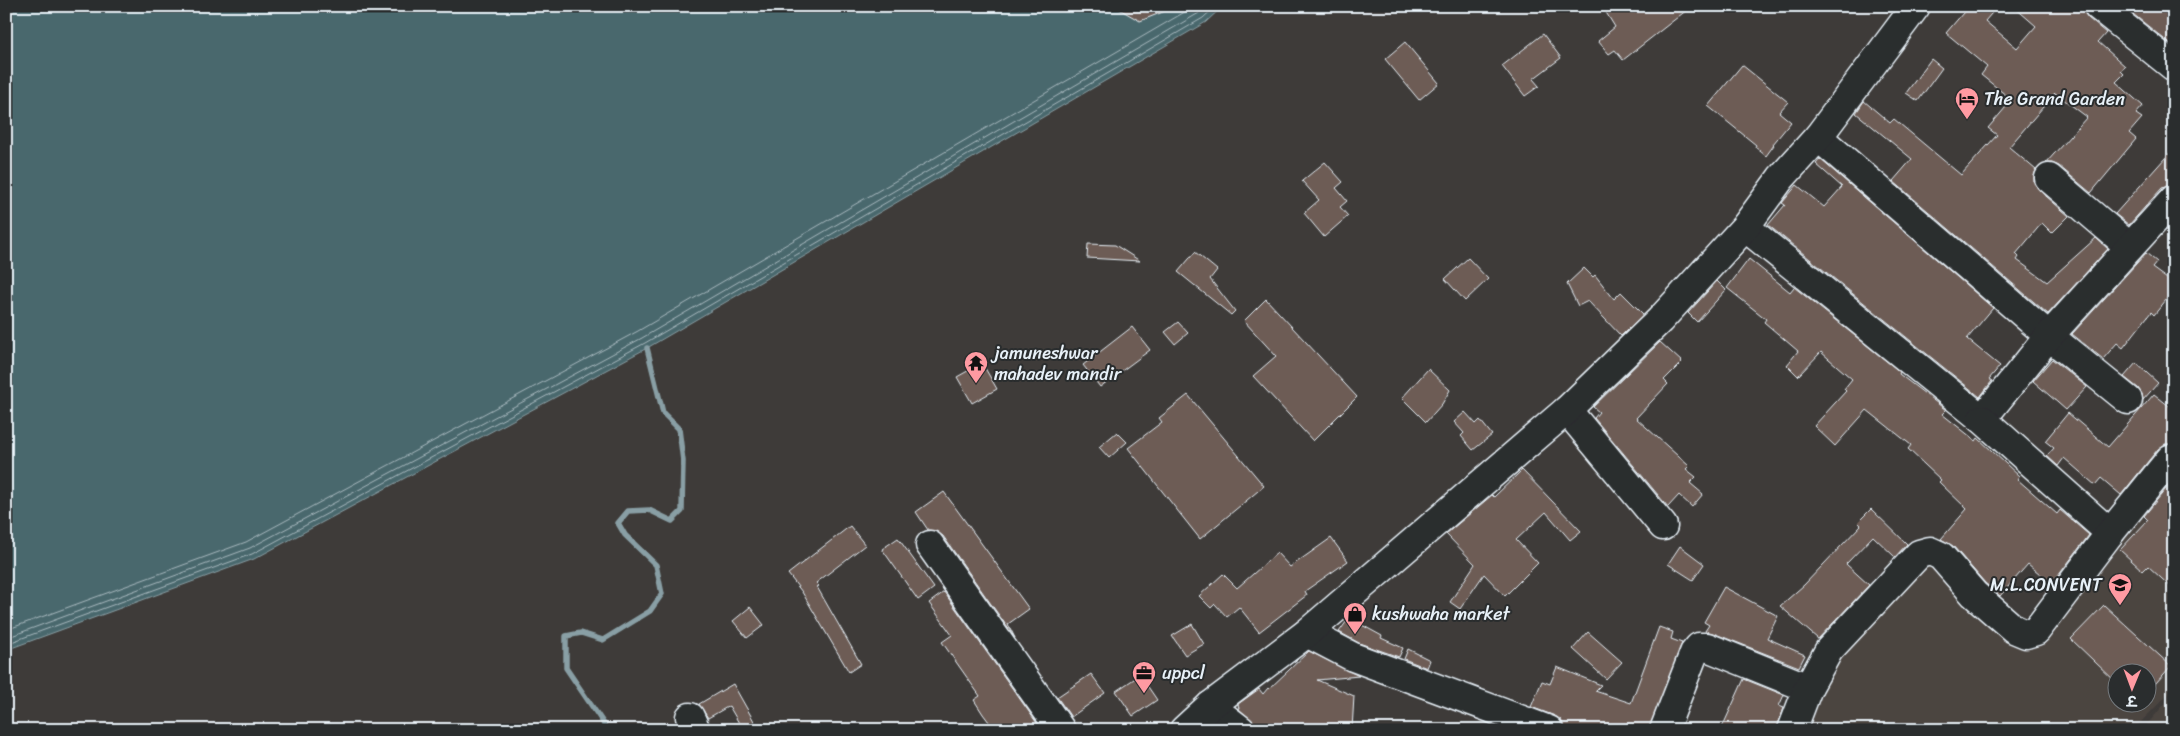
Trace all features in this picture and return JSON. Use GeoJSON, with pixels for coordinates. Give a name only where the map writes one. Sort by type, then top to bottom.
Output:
{"type":"FeatureCollection","features":[{"type":"Feature","properties":{"kind":"street"},"geometry":{"type":"LineString","coordinates":[[1184,730],[1210,706],[1307,633],[1567,410],[1660,320],[1745,227],[1782,178],[1818,137],[1916,6]]}},
{"type":"Feature","properties":{"kind":"street"},"geometry":{"type":"LineString","coordinates":[[2098,6],[2174,67]]}},
{"type":"Feature","properties":{"kind":"street"},"geometry":{"type":"LineString","coordinates":[[1818,137],[2049,336],[2128,400]]}},
{"type":"Feature","properties":{"kind":"street"},"geometry":{"type":"LineString","coordinates":[[2048,178],[2130,246]]}},
{"type":"Feature","properties":{"kind":"street"},"geometry":{"type":"LineString","coordinates":[[1982,419],[2049,336],[2174,198]]}},
{"type":"Feature","properties":{"kind":"street"},"geometry":{"type":"LineString","coordinates":[[1745,227],[1982,419],[2110,533]]}},
{"type":"Feature","properties":{"kind":"street"},"geometry":{"type":"LineString","coordinates":[[1567,410],[1663,526]]}},
{"type":"Feature","properties":{"kind":"street"},"geometry":{"type":"LineString","coordinates":[[1792,730],[1808,688],[1829,650],[1919,554],[1930,551],[1941,556],[1974,594],[2014,629],[2026,634],[2036,631],[2110,533],[2171,460]]}},
{"type":"Feature","properties":{"kind":"street"},"geometry":{"type":"LineString","coordinates":[[930,545],[1061,730]]}},
{"type":"Feature","properties":{"kind":"street"},"geometry":{"type":"LineString","coordinates":[[1307,633],[1353,657],[1502,721],[1549,730]]}},
{"type":"Feature","properties":{"kind":"street"},"geometry":{"type":"LineString","coordinates":[[1664,730],[1694,653],[1699,647],[1707,647],[1808,688]]}},
{"type":"Feature","properties":{"kind":"street"},"geometry":{"type":"LineString","coordinates":[[1210,706],[1241,730]]}},
{"type":"Feature","properties":{"kind":"shaded area","name":"M.L.CONVENT"},"geometry":{"type":"Polygon","coordinates":[[[2141,516],[2174,545],[2174,688],[2158,704],[2158,664],[2108,664],[2108,714],[2149,714],[2133,730],[1806,730],[1835,665],[1929,564],[2032,648],[2141,516]]]}},
{"type":"Feature","properties":{"kind":"shaded area"},"geometry":{"type":"Polygon","coordinates":[[[2174,693],[2174,730],[2151,730],[2145,727],[2174,693]]]}},
{"type":"Feature","properties":{"kind":"water"},"geometry":{"type":"Polygon","coordinates":[[[6,6],[1223,6],[1206,22],[647,348],[254,559],[6,650],[6,6]]]}},
{"type":"Feature","properties":{"kind":"building"},"geometry":{"type":"Polygon","coordinates":[[[1114,6],[1178,6],[1140,21],[1114,6]]]}},
{"type":"Feature","properties":{"kind":"building"},"geometry":{"type":"Polygon","coordinates":[[[1602,6],[1692,6],[1623,60],[1615,50],[1609,54],[1598,41],[1615,27],[1602,6]]]}},
{"type":"Feature","properties":{"kind":"building"},"geometry":{"type":"Polygon","coordinates":[[[1969,6],[1998,6],[1985,21],[2017,48],[2036,26],[2013,6],[2083,6],[2088,18],[2106,33],[2098,42],[2125,66],[2121,71],[2124,74],[2116,82],[2143,106],[2136,114],[2142,118],[2129,133],[2136,139],[2091,193],[2059,166],[2046,163],[2087,117],[2055,93],[2009,147],[2036,170],[2034,183],[2039,190],[2069,216],[2052,233],[2042,223],[2016,254],[2019,257],[2017,260],[2047,282],[2096,238],[2108,249],[2048,314],[1893,181],[1912,159],[1856,113],[1864,101],[1890,123],[1894,119],[1961,175],[1997,135],[1988,128],[2012,100],[1981,75],[1987,67],[1946,33],[1969,6]]]}},
{"type":"Feature","properties":{"kind":"building"},"geometry":{"type":"Polygon","coordinates":[[[2123,6],[2174,6],[2174,47],[2123,6]]]}},
{"type":"Feature","properties":{"kind":"building"},"geometry":{"type":"Polygon","coordinates":[[[1543,34],[1561,58],[1533,79],[1539,86],[1525,96],[1502,66],[1543,34]]]}},
{"type":"Feature","properties":{"kind":"building"},"geometry":{"type":"Polygon","coordinates":[[[1405,42],[1439,83],[1419,100],[1385,59],[1405,42]]]}},
{"type":"Feature","properties":{"kind":"building"},"geometry":{"type":"Polygon","coordinates":[[[1931,59],[1942,68],[1918,101],[1906,93],[1931,59]]]}},
{"type":"Feature","properties":{"kind":"building"},"geometry":{"type":"Polygon","coordinates":[[[1742,65],[1788,102],[1779,112],[1791,122],[1766,156],[1755,147],[1756,145],[1708,106],[1742,65]]]}},
{"type":"Feature","properties":{"kind":"building"},"geometry":{"type":"Polygon","coordinates":[[[2174,148],[2174,184],[2162,188],[2129,225],[2115,214],[2174,148]]]}},
{"type":"Feature","properties":{"kind":"building"},"geometry":{"type":"Polygon","coordinates":[[[1820,159],[1993,308],[1967,339],[2000,366],[1989,379],[1992,381],[1980,397],[1768,225],[1785,205],[1782,203],[1797,185],[1824,207],[1842,187],[1816,164],[1820,159]]]}},
{"type":"Feature","properties":{"kind":"building"},"geometry":{"type":"Polygon","coordinates":[[[1325,162],[1343,182],[1336,188],[1347,201],[1340,207],[1348,216],[1324,237],[1304,213],[1319,200],[1302,181],[1325,162]]]}},
{"type":"Feature","properties":{"kind":"building"},"geometry":{"type":"Polygon","coordinates":[[[1088,244],[1115,245],[1140,261],[1087,258],[1088,244]]]}},
{"type":"Feature","properties":{"kind":"building"},"geometry":{"type":"Polygon","coordinates":[[[1195,252],[1217,270],[1210,279],[1235,311],[1231,315],[1178,272],[1195,252]]]}},
{"type":"Feature","properties":{"kind":"building"},"geometry":{"type":"Polygon","coordinates":[[[2146,253],[2157,262],[2152,268],[2174,284],[2174,290],[2154,315],[2151,312],[2123,348],[2117,343],[2103,359],[2072,334],[2146,253]]]}},
{"type":"Feature","properties":{"kind":"building"},"geometry":{"type":"Polygon","coordinates":[[[1468,258],[1488,279],[1465,301],[1445,279],[1468,258]]]}},
{"type":"Feature","properties":{"kind":"building"},"geometry":{"type":"Polygon","coordinates":[[[1749,259],[1790,292],[1794,287],[1900,372],[1899,374],[1946,410],[1942,414],[1976,441],[1978,438],[2019,476],[2017,479],[2057,514],[2060,510],[2089,535],[2052,584],[2028,564],[2000,596],[1985,583],[1953,546],[1941,539],[1967,509],[1939,482],[1941,480],[1908,449],[1911,445],[1867,410],[1835,446],[1814,426],[1846,391],[1844,389],[1852,379],[1821,352],[1798,376],[1787,365],[1798,351],[1764,322],[1766,319],[1727,288],[1749,259]]]}},
{"type":"Feature","properties":{"kind":"building"},"geometry":{"type":"Polygon","coordinates":[[[1584,268],[1593,277],[1595,275],[1614,299],[1621,292],[1643,314],[1621,336],[1588,301],[1578,306],[1567,284],[1584,268]]]}},
{"type":"Feature","properties":{"kind":"building"},"geometry":{"type":"Polygon","coordinates":[[[1717,281],[1726,290],[1697,322],[1688,313],[1717,281]]]}},
{"type":"Feature","properties":{"kind":"building"},"geometry":{"type":"Polygon","coordinates":[[[1266,299],[1357,397],[1313,441],[1253,376],[1276,356],[1244,321],[1266,299]]]}},
{"type":"Feature","properties":{"kind":"building"},"geometry":{"type":"Polygon","coordinates":[[[1178,322],[1188,333],[1175,344],[1165,332],[1178,322]]]}},
{"type":"Feature","properties":{"kind":"building"},"geometry":{"type":"Polygon","coordinates":[[[1132,327],[1150,350],[1100,387],[1083,365],[1132,327]]]}},
{"type":"Feature","properties":{"kind":"building"},"geometry":{"type":"Polygon","coordinates":[[[1660,342],[1682,362],[1664,380],[1668,384],[1636,418],[1689,466],[1686,469],[1696,477],[1690,483],[1703,494],[1692,507],[1679,495],[1668,507],[1594,418],[1599,412],[1593,407],[1660,342]]]}},
{"type":"Feature","properties":{"kind":"building"},"geometry":{"type":"Polygon","coordinates":[[[2052,359],[2087,387],[2066,410],[2033,381],[2052,359]]]}},
{"type":"Feature","properties":{"kind":"building"},"geometry":{"type":"Polygon","coordinates":[[[982,363],[997,389],[972,403],[957,377],[982,363]]]}},
{"type":"Feature","properties":{"kind":"building"},"geometry":{"type":"Polygon","coordinates":[[[2136,363],[2158,383],[2143,400],[2138,388],[2124,377],[2136,363]]]}},
{"type":"Feature","properties":{"kind":"building"},"geometry":{"type":"Polygon","coordinates":[[[1428,369],[1450,390],[1442,404],[1426,422],[1402,398],[1428,369]]]}},
{"type":"Feature","properties":{"kind":"building"},"geometry":{"type":"Polygon","coordinates":[[[2154,394],[2174,410],[2174,444],[2165,444],[2158,449],[2121,495],[2101,478],[2095,485],[2064,458],[2058,466],[2047,456],[2054,448],[2045,441],[2068,413],[2108,447],[2154,394]]]}},
{"type":"Feature","properties":{"kind":"building"},"geometry":{"type":"Polygon","coordinates":[[[1188,395],[1264,486],[1200,539],[1128,448],[1162,422],[1159,418],[1188,395]]]}},
{"type":"Feature","properties":{"kind":"building"},"geometry":{"type":"Polygon","coordinates":[[[1465,412],[1476,424],[1480,420],[1492,435],[1473,450],[1461,436],[1464,433],[1454,422],[1465,412]]]}},
{"type":"Feature","properties":{"kind":"building"},"geometry":{"type":"Polygon","coordinates":[[[1117,432],[1127,442],[1109,458],[1099,447],[1117,432]]]}},
{"type":"Feature","properties":{"kind":"building"},"geometry":{"type":"Polygon","coordinates":[[[1522,470],[1581,531],[1570,540],[1546,512],[1516,540],[1538,563],[1505,596],[1484,574],[1460,609],[1450,602],[1475,564],[1446,534],[1492,495],[1494,497],[1522,470]]]}},
{"type":"Feature","properties":{"kind":"building"},"geometry":{"type":"Polygon","coordinates":[[[2174,479],[2174,590],[2148,566],[2143,571],[2120,550],[2148,520],[2144,516],[2174,479]]]}},
{"type":"Feature","properties":{"kind":"building"},"geometry":{"type":"Polygon","coordinates":[[[944,492],[1029,609],[1008,624],[1015,638],[943,536],[936,531],[928,530],[916,512],[944,492]]]}},
{"type":"Feature","properties":{"kind":"building"},"geometry":{"type":"Polygon","coordinates":[[[1871,509],[1907,544],[1895,557],[1873,536],[1846,564],[1869,585],[1818,639],[1780,606],[1804,585],[1861,525],[1858,522],[1871,509]]]}},
{"type":"Feature","properties":{"kind":"building"},"geometry":{"type":"Polygon","coordinates":[[[850,526],[865,545],[816,583],[861,664],[849,672],[802,592],[788,574],[850,526]]]}},
{"type":"Feature","properties":{"kind":"building"},"geometry":{"type":"Polygon","coordinates":[[[898,538],[934,588],[918,600],[882,549],[898,538]]]}},
{"type":"Feature","properties":{"kind":"building"},"geometry":{"type":"Polygon","coordinates":[[[1331,538],[1348,561],[1305,591],[1307,595],[1259,632],[1239,607],[1227,617],[1215,604],[1211,608],[1199,596],[1223,574],[1237,588],[1277,553],[1290,567],[1331,538]]]}},
{"type":"Feature","properties":{"kind":"building"},"geometry":{"type":"Polygon","coordinates":[[[1680,546],[1704,564],[1693,580],[1668,564],[1680,546]]]}},
{"type":"Feature","properties":{"kind":"building"},"geometry":{"type":"Polygon","coordinates":[[[1724,587],[1778,616],[1767,638],[1805,655],[1799,667],[1705,631],[1709,625],[1704,622],[1724,587]]]}},
{"type":"Feature","properties":{"kind":"building"},"geometry":{"type":"Polygon","coordinates":[[[944,592],[1039,726],[1033,730],[995,730],[983,714],[974,700],[980,696],[942,642],[952,635],[929,603],[944,592]]]}},
{"type":"Feature","properties":{"kind":"building"},"geometry":{"type":"Polygon","coordinates":[[[2104,605],[2171,666],[2158,681],[2158,664],[2108,664],[2108,674],[2071,639],[2104,605]]]}},
{"type":"Feature","properties":{"kind":"building"},"geometry":{"type":"Polygon","coordinates":[[[750,607],[764,625],[747,638],[733,621],[750,607]]]}},
{"type":"Feature","properties":{"kind":"building"},"geometry":{"type":"Polygon","coordinates":[[[1349,618],[1382,636],[1381,638],[1403,648],[1399,657],[1359,643],[1339,632],[1349,618]]]}},
{"type":"Feature","properties":{"kind":"building"},"geometry":{"type":"Polygon","coordinates":[[[1192,624],[1204,644],[1185,655],[1172,636],[1192,624]]]}},
{"type":"Feature","properties":{"kind":"building"},"geometry":{"type":"Polygon","coordinates":[[[1659,627],[1673,632],[1671,639],[1682,643],[1649,730],[1570,730],[1564,727],[1561,720],[1555,716],[1531,707],[1542,681],[1550,684],[1557,667],[1601,685],[1595,691],[1631,703],[1659,627]]]}},
{"type":"Feature","properties":{"kind":"building"},"geometry":{"type":"Polygon","coordinates":[[[1588,632],[1622,662],[1606,679],[1573,649],[1588,632]]]}},
{"type":"Feature","properties":{"kind":"building"},"geometry":{"type":"Polygon","coordinates":[[[1408,649],[1430,660],[1427,668],[1404,659],[1408,649]]]}},
{"type":"Feature","properties":{"kind":"building"},"geometry":{"type":"Polygon","coordinates":[[[1309,651],[1359,676],[1317,680],[1354,696],[1352,730],[1256,730],[1255,724],[1239,709],[1238,704],[1259,689],[1263,694],[1309,651]]]}},
{"type":"Feature","properties":{"kind":"building"},"geometry":{"type":"Polygon","coordinates":[[[1091,674],[1105,693],[1071,717],[1057,697],[1091,674]]]}},
{"type":"Feature","properties":{"kind":"building"},"geometry":{"type":"Polygon","coordinates":[[[1140,675],[1157,700],[1133,716],[1116,691],[1140,675]]]}},
{"type":"Feature","properties":{"kind":"building"},"geometry":{"type":"Polygon","coordinates":[[[1744,679],[1784,695],[1779,706],[1784,708],[1776,730],[1721,730],[1744,679]]]}},
{"type":"Feature","properties":{"kind":"building"},"geometry":{"type":"Polygon","coordinates":[[[733,684],[759,730],[743,730],[729,706],[708,718],[699,704],[733,684]]]}},
{"type":"Feature","properties":{"kind":"waterway"},"geometry":{"type":"LineString","coordinates":[[604,730],[604,724],[566,668],[566,636],[581,633],[603,640],[650,611],[662,594],[656,565],[625,535],[618,523],[628,511],[649,510],[672,521],[682,511],[683,461],[679,429],[663,413],[647,348]]}},
{"type":"Feature","properties":{"kind":"place","name":"The Grand Garden"},"geometry":{"type":"Point","coordinates":[1967,120]}},
{"type":"Feature","properties":{"kind":"place","name":"jamuneshwar mahadev mandir"},"geometry":{"type":"Point","coordinates":[976,384]}},
{"type":"Feature","properties":{"kind":"place","name":"M.L.CONVENT"},"geometry":{"type":"Point","coordinates":[2120,606]}},
{"type":"Feature","properties":{"kind":"place","name":"kushwaha market"},"geometry":{"type":"Point","coordinates":[1355,635]}},
{"type":"Feature","properties":{"kind":"place","name":"uppcl"},"geometry":{"type":"Point","coordinates":[1144,694]}}]}
